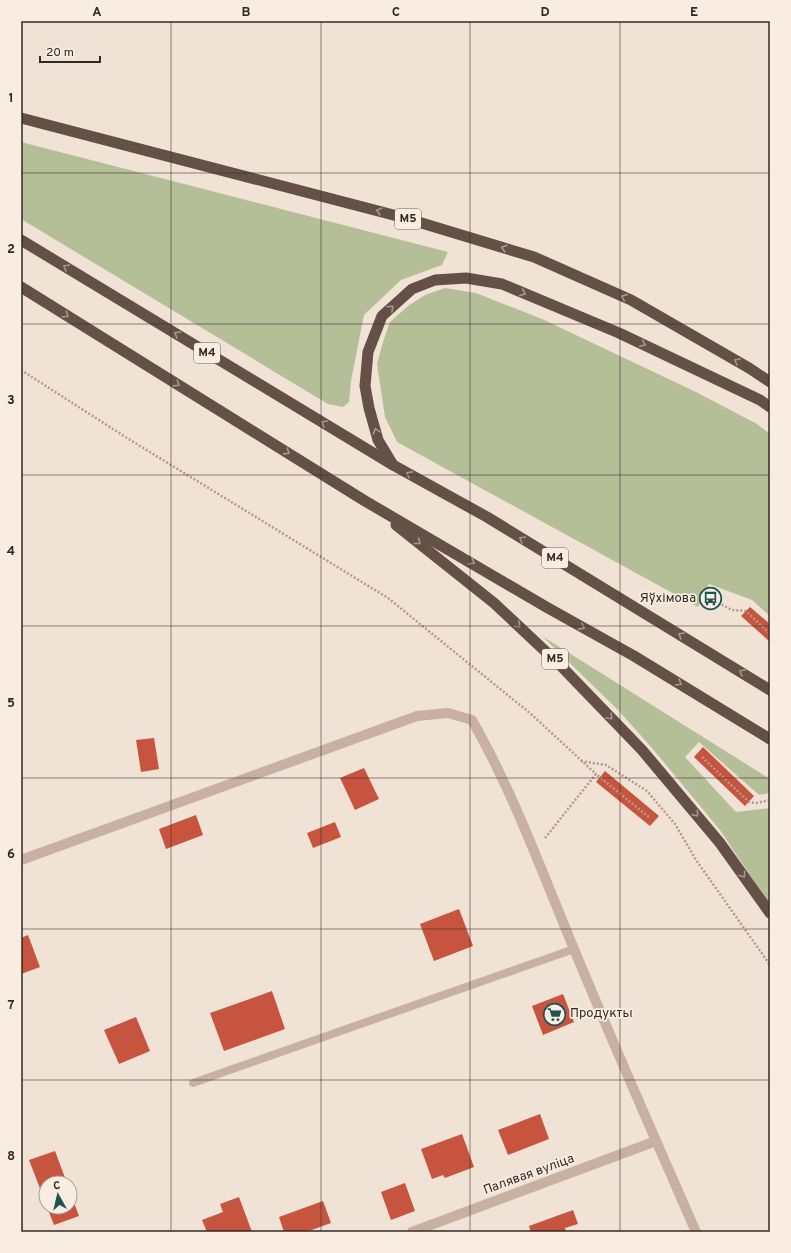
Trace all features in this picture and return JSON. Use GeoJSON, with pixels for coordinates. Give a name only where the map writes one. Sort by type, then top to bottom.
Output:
{"type":"FeatureCollection","features":[{"type":"Feature","properties":{"kind":"highway","name":"М5"},"geometry":{"type":"LineString","coordinates":[[21,118],[405,218],[534,257],[631,300],[749,368],[770,382]]}},
{"type":"Feature","properties":{"kind":"highway","name":"М4"},"geometry":{"type":"LineString","coordinates":[[21,240],[393,465],[487,517],[770,690]]}},
{"type":"Feature","properties":{"kind":"highway"},"geometry":{"type":"LineString","coordinates":[[393,465],[378,440],[369,408],[365,386],[368,352],[382,316],[412,289],[435,280],[466,278],[502,284],[619,333],[760,400],[770,407]]}},
{"type":"Feature","properties":{"kind":"highway"},"geometry":{"type":"LineString","coordinates":[[21,287],[366,500],[548,608],[634,656],[770,739]]}},
{"type":"Feature","properties":{"kind":"highway","name":"М5"},"geometry":{"type":"LineString","coordinates":[[366,500],[494,603],[560,665],[642,750],[720,843],[770,913]]}},
{"type":"Feature","properties":{"kind":"street"},"geometry":{"type":"LineString","coordinates":[[21,860],[385,726],[417,716],[448,713],[472,720],[486,745],[534,851],[656,1142],[696,1232]]}},
{"type":"Feature","properties":{"kind":"street","name":"Палявая вуліца"},"geometry":{"type":"LineString","coordinates":[[412,1232],[430,1229],[656,1142]]}},
{"type":"Feature","properties":{"kind":"lane"},"geometry":{"type":"LineString","coordinates":[[193,1083],[574,949]]}},
{"type":"Feature","properties":{"kind":"path"},"geometry":{"type":"LineString","coordinates":[[21,370],[127,438],[388,598],[531,714],[596,774],[650,818]]}},
{"type":"Feature","properties":{"kind":"path"},"geometry":{"type":"LineString","coordinates":[[711,599],[732,610],[746,611],[770,634]]}},
{"type":"Feature","properties":{"kind":"path"},"geometry":{"type":"LineString","coordinates":[[702,757],[748,802],[756,803],[770,800]]}},
{"type":"Feature","properties":{"kind":"path"},"geometry":{"type":"LineString","coordinates":[[581,760],[606,765],[647,791],[675,824],[696,860],[770,965]]}},
{"type":"Feature","properties":{"kind":"path"},"geometry":{"type":"LineString","coordinates":[[534,851],[596,774]]}},
{"type":"Feature","properties":{"kind":"green space"},"geometry":{"type":"Polygon","coordinates":[[[21,142],[448,252],[442,265],[401,280],[364,315],[351,381],[349,402],[343,407],[328,404],[21,219],[21,142]]]}},
{"type":"Feature","properties":{"kind":"green space"},"geometry":{"type":"Polygon","coordinates":[[[445,288],[476,293],[542,319],[696,392],[757,424],[770,434],[770,616],[752,600],[709,584],[698,607],[397,442],[385,417],[377,364],[383,342],[390,322],[408,306],[425,295],[445,288]]]}},
{"type":"Feature","properties":{"kind":"green space"},"geometry":{"type":"Polygon","coordinates":[[[542,636],[770,779],[770,793],[759,795],[699,742],[685,757],[736,812],[770,808],[770,905],[720,830],[652,748],[618,710],[542,636]]]}},
{"type":"Feature","properties":{"kind":"building"},"geometry":{"type":"Polygon","coordinates":[[[750,607],[770,624],[770,642],[741,616],[750,607]]]}},
{"type":"Feature","properties":{"kind":"building"},"geometry":{"type":"Polygon","coordinates":[[[154,738],[159,769],[141,772],[136,740],[154,738]]]}},
{"type":"Feature","properties":{"kind":"building"},"geometry":{"type":"Polygon","coordinates":[[[703,747],[754,796],[745,806],[694,757],[703,747]]]}},
{"type":"Feature","properties":{"kind":"building"},"geometry":{"type":"Polygon","coordinates":[[[364,768],[379,799],[355,810],[340,778],[364,768]]]}},
{"type":"Feature","properties":{"kind":"building"},"geometry":{"type":"Polygon","coordinates":[[[605,771],[659,816],[650,826],[596,782],[605,771]]]}},
{"type":"Feature","properties":{"kind":"building"},"geometry":{"type":"Polygon","coordinates":[[[196,815],[203,835],[166,849],[159,829],[196,815]]]}},
{"type":"Feature","properties":{"kind":"building"},"geometry":{"type":"Polygon","coordinates":[[[335,822],[341,837],[313,848],[307,833],[335,822]]]}},
{"type":"Feature","properties":{"kind":"building"},"geometry":{"type":"Polygon","coordinates":[[[459,909],[473,946],[434,961],[420,924],[459,909]]]}},
{"type":"Feature","properties":{"kind":"building"},"geometry":{"type":"Polygon","coordinates":[[[28,935],[40,967],[21,974],[21,938],[28,935]]]}},
{"type":"Feature","properties":{"kind":"building"},"geometry":{"type":"Polygon","coordinates":[[[272,991],[285,1029],[224,1051],[210,1013],[272,991]]]}},
{"type":"Feature","properties":{"kind":"building"},"geometry":{"type":"Polygon","coordinates":[[[563,994],[574,1022],[543,1035],[532,1006],[563,994]]]}},
{"type":"Feature","properties":{"kind":"building"},"geometry":{"type":"Polygon","coordinates":[[[136,1017],[150,1051],[119,1064],[104,1030],[136,1017]]]}},
{"type":"Feature","properties":{"kind":"building"},"geometry":{"type":"Polygon","coordinates":[[[540,1114],[549,1139],[508,1155],[498,1130],[540,1114]]]}},
{"type":"Feature","properties":{"kind":"building"},"geometry":{"type":"Polygon","coordinates":[[[462,1134],[474,1167],[445,1178],[443,1175],[432,1179],[421,1149],[462,1134]]]}},
{"type":"Feature","properties":{"kind":"building"},"geometry":{"type":"Polygon","coordinates":[[[55,1151],[64,1175],[38,1175],[38,1183],[29,1160],[55,1151]]]}},
{"type":"Feature","properties":{"kind":"building"},"geometry":{"type":"Polygon","coordinates":[[[405,1183],[415,1211],[391,1220],[381,1192],[405,1183]]]}},
{"type":"Feature","properties":{"kind":"building"},"geometry":{"type":"Polygon","coordinates":[[[239,1197],[252,1232],[207,1232],[202,1220],[223,1212],[220,1204],[239,1197]]]}},
{"type":"Feature","properties":{"kind":"building"},"geometry":{"type":"Polygon","coordinates":[[[323,1201],[331,1223],[306,1232],[284,1232],[279,1217],[323,1201]]]}},
{"type":"Feature","properties":{"kind":"building"},"geometry":{"type":"Polygon","coordinates":[[[573,1210],[578,1224],[565,1228],[566,1232],[531,1232],[529,1226],[573,1210]]]}},
{"type":"Feature","properties":{"kind":"building"},"geometry":{"type":"Polygon","coordinates":[[[78,1213],[79,1216],[54,1225],[50,1215],[78,1215],[78,1213]]]}},
{"type":"Feature","properties":{"kind":"place","name":"Яўхімова"},"geometry":{"type":"Point","coordinates":[711,599]}},
{"type":"Feature","properties":{"kind":"place","name":"Продукты"},"geometry":{"type":"Point","coordinates":[554,1014]}}]}
